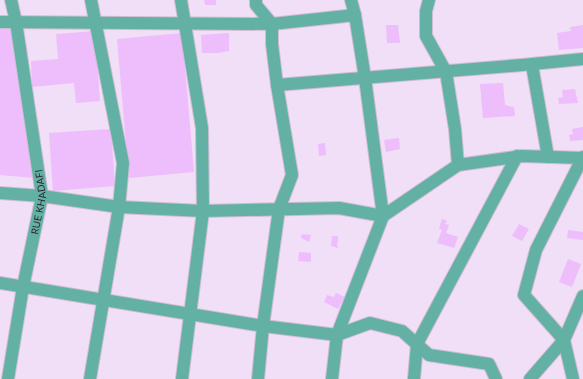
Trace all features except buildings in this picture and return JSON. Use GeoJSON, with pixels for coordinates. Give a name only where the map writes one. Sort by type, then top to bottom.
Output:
{"type":"FeatureCollection","features":[{"type":"Feature","properties":{"kind":"street","name":"RUE KHADAFI"},"geometry":{"type":"LineString","coordinates":[[8,379],[42,196],[16,22],[11,0]]}},
{"type":"Feature","properties":{"kind":"street"},"geometry":{"type":"LineString","coordinates":[[90,379],[119,207],[123,163],[91,0]]}},
{"type":"Feature","properties":{"kind":"street"},"geometry":{"type":"LineString","coordinates":[[182,0],[202,128],[204,211],[182,379]]}},
{"type":"Feature","properties":{"kind":"street"},"geometry":{"type":"LineString","coordinates":[[256,0],[256,5],[272,24],[272,44],[277,85],[292,175],[279,209],[263,326],[258,379]]}},
{"type":"Feature","properties":{"kind":"street"},"geometry":{"type":"LineString","coordinates":[[332,379],[337,335],[383,216],[365,78],[355,15],[351,0]]}},
{"type":"Feature","properties":{"kind":"street"},"geometry":{"type":"LineString","coordinates":[[429,0],[426,11],[426,36],[446,72],[455,129],[458,165]]}},
{"type":"Feature","properties":{"kind":"street"},"geometry":{"type":"LineString","coordinates":[[0,22],[272,24],[355,15]]}},
{"type":"Feature","properties":{"kind":"street"},"geometry":{"type":"LineString","coordinates":[[277,85],[532,65],[583,59]]}},
{"type":"Feature","properties":{"kind":"street"},"geometry":{"type":"LineString","coordinates":[[532,65],[548,157]]}},
{"type":"Feature","properties":{"kind":"street"},"geometry":{"type":"LineString","coordinates":[[0,193],[42,196],[119,207],[204,211],[339,208],[383,216],[458,165],[517,156],[582,158],[536,250],[524,295],[564,340],[573,379]]}},
{"type":"Feature","properties":{"kind":"street"},"geometry":{"type":"LineString","coordinates":[[414,379],[417,344],[517,156]]}},
{"type":"Feature","properties":{"kind":"street"},"geometry":{"type":"LineString","coordinates":[[0,283],[263,326],[337,335],[370,323],[402,331],[429,355],[489,364],[496,379]]}},
{"type":"Feature","properties":{"kind":"street"},"geometry":{"type":"LineString","coordinates":[[530,379],[564,340],[583,296]]}}]}
